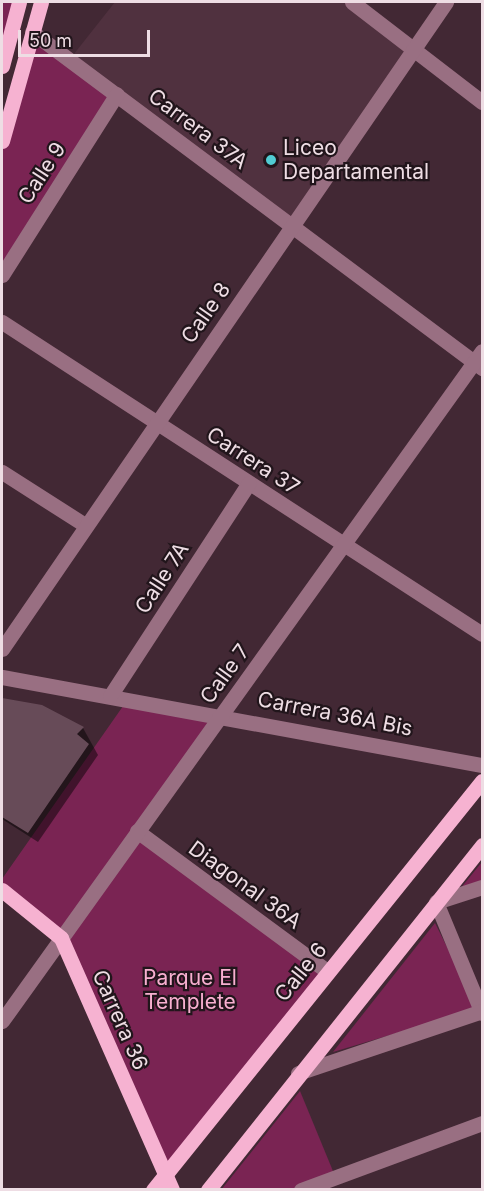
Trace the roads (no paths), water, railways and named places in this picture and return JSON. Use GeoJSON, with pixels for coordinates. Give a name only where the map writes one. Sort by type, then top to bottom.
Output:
{"type":"FeatureCollection","features":[{"type":"Feature","properties":{"kind":"main road"},"geometry":{"type":"LineString","coordinates":[[2,66],[19,2]]}},
{"type":"Feature","properties":{"kind":"main road"},"geometry":{"type":"LineString","coordinates":[[2,141],[40,2]]}},
{"type":"Feature","properties":{"kind":"main road","name":"Calle 6"},"geometry":{"type":"LineString","coordinates":[[153,1190],[483,781]]}},
{"type":"Feature","properties":{"kind":"main road"},"geometry":{"type":"LineString","coordinates":[[208,1190],[298,1073],[483,844]]}},
{"type":"Feature","properties":{"kind":"main road","name":"Carrera 36"},"geometry":{"type":"LineString","coordinates":[[2,890],[61,938],[172,1190]]}},
{"type":"Feature","properties":{"kind":"street"},"geometry":{"type":"LineString","coordinates":[[352,2],[483,102]]}},
{"type":"Feature","properties":{"kind":"street","name":"Calle 8"},"geometry":{"type":"LineString","coordinates":[[2,649],[446,2]]}},
{"type":"Feature","properties":{"kind":"street","name":"Carrera 37A"},"geometry":{"type":"LineString","coordinates":[[32,32],[480,361]]}},
{"type":"Feature","properties":{"kind":"street","name":"Calle 9"},"geometry":{"type":"LineString","coordinates":[[2,275],[117,94]]}},
{"type":"Feature","properties":{"kind":"street","name":"Carrera 37"},"geometry":{"type":"LineString","coordinates":[[2,322],[483,634]]}},
{"type":"Feature","properties":{"kind":"street","name":"Calle 7"},"geometry":{"type":"LineString","coordinates":[[2,1020],[344,544],[480,361]]}},
{"type":"Feature","properties":{"kind":"street"},"geometry":{"type":"LineString","coordinates":[[2,472],[86,525]]}},
{"type":"Feature","properties":{"kind":"street","name":"Calle 7A"},"geometry":{"type":"LineString","coordinates":[[111,696],[249,483]]}},
{"type":"Feature","properties":{"kind":"street","name":"Carrera 36A Bis"},"geometry":{"type":"LineString","coordinates":[[2,677],[222,714],[483,765]]}},
{"type":"Feature","properties":{"kind":"street","name":"Diagonal 36A"},"geometry":{"type":"LineString","coordinates":[[137,831],[328,972]]}},
{"type":"Feature","properties":{"kind":"street"},"geometry":{"type":"LineString","coordinates":[[298,1073],[482,1012],[436,902],[483,887]]}},
{"type":"Feature","properties":{"kind":"street"},"geometry":{"type":"LineString","coordinates":[[301,1190],[341,1184],[483,1123]]}},
{"type":"Feature","properties":{"kind":"place","name":"Liceo Departamental"},"geometry":{"type":"Point","coordinates":[271,160]}},
{"type":"Feature","properties":{"kind":"park label","name":"Parque El Templete"},"geometry":{"type":"Point","coordinates":[190,990]}}]}
